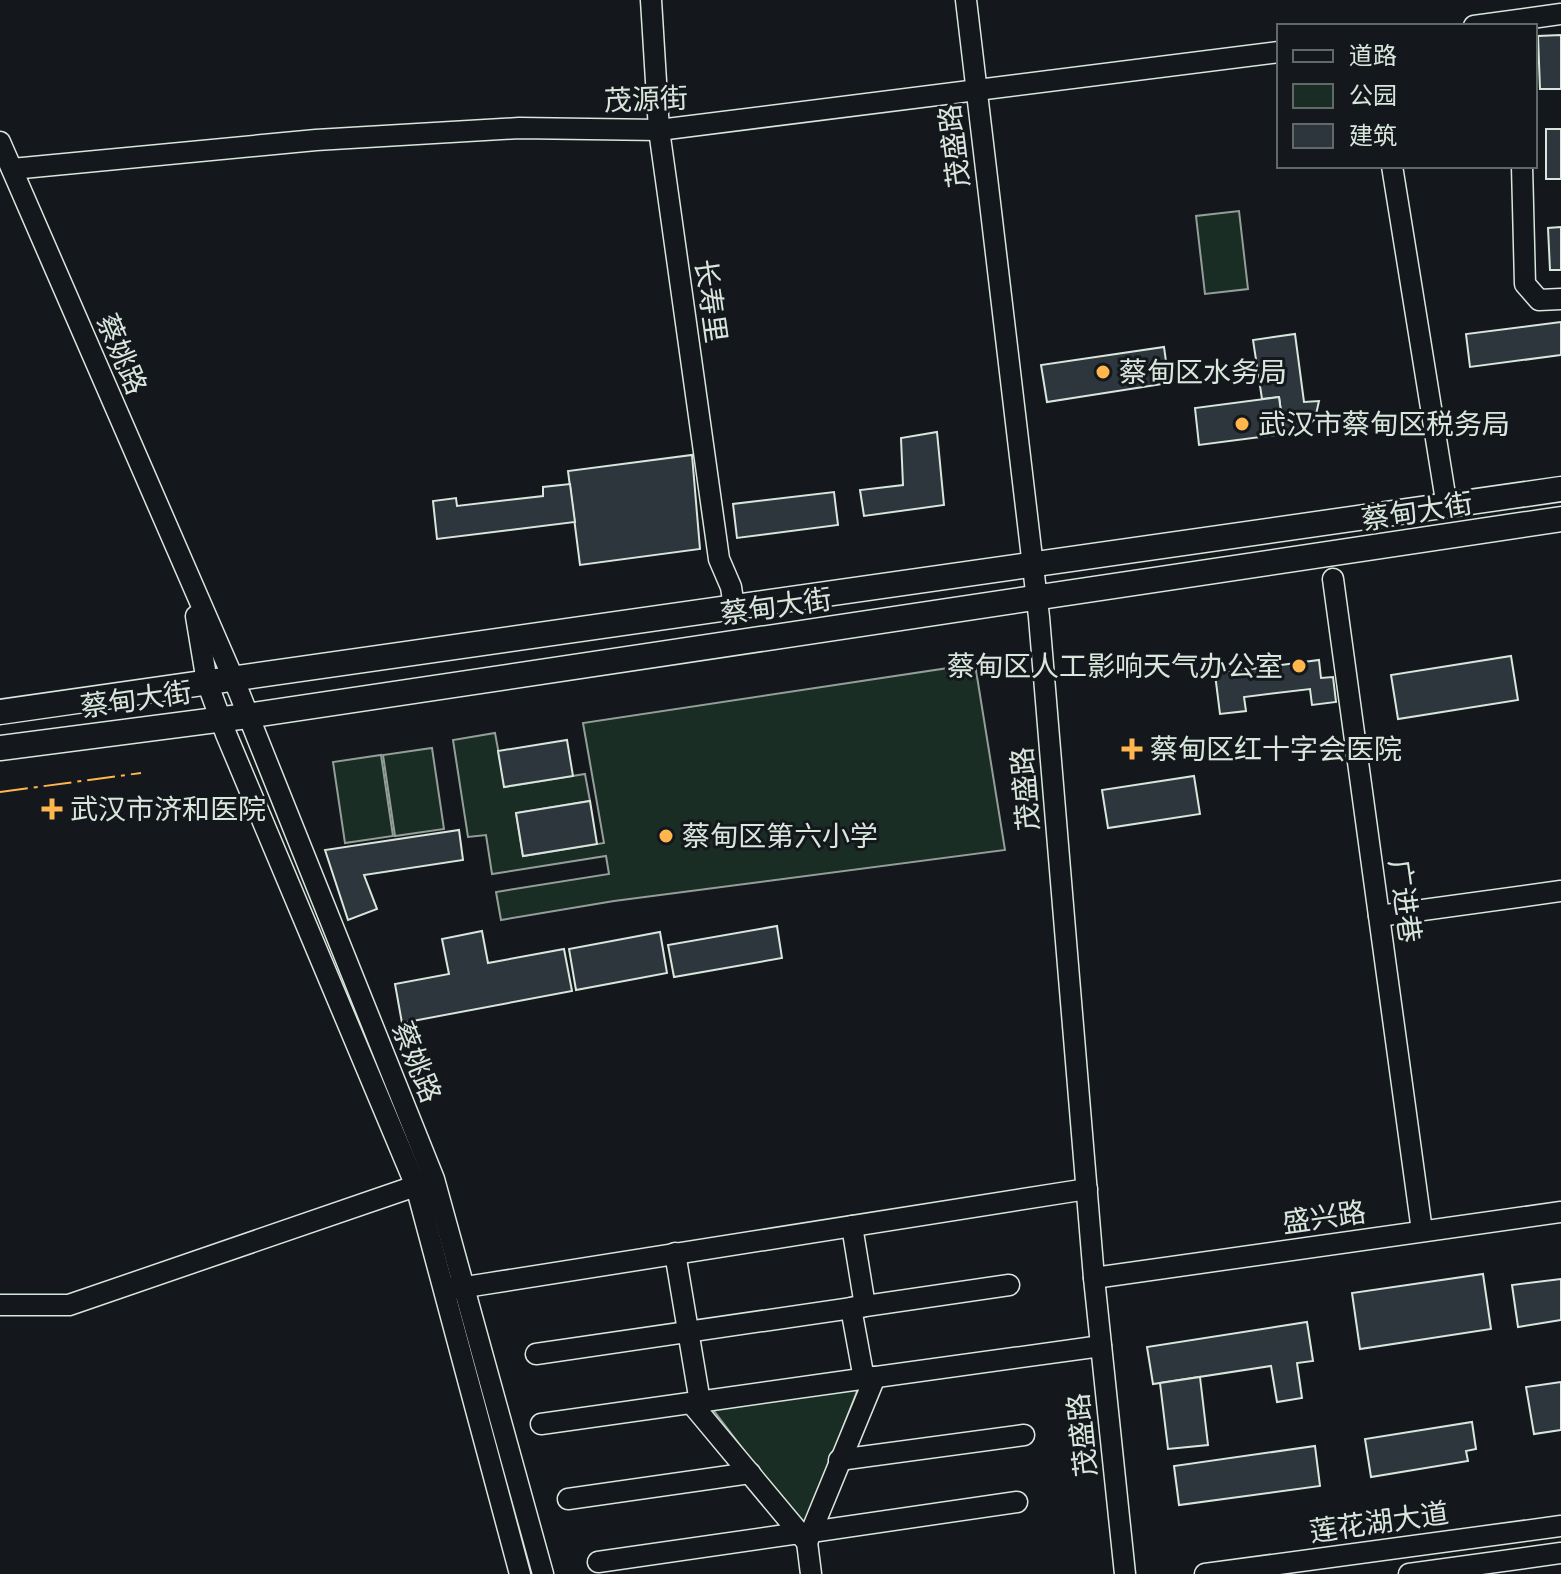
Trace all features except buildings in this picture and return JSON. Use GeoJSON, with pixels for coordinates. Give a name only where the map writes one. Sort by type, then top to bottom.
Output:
{"type":"FeatureCollection","features":[{"type":"Feature","properties":{"kind":"main road","name":"蔡甸大街"},"geometry":{"type":"LineString","coordinates":[[0,712],[1561,489]]}},
{"type":"Feature","properties":{"kind":"main road","name":"蔡甸大街"},"geometry":{"type":"LineString","coordinates":[[0,748],[247,716],[1561,519]]}},
{"type":"Feature","properties":{"kind":"street","name":"长寿里"},"geometry":{"type":"LineString","coordinates":[[651,0],[659,130],[719,559],[731,587],[734,607]]}},
{"type":"Feature","properties":{"kind":"street","name":"茂盛路"},"geometry":{"type":"LineString","coordinates":[[966,0],[1036,598],[1094,1278],[1125,1574]]}},
{"type":"Feature","properties":{"kind":"street"},"geometry":{"type":"LineString","coordinates":[[1482,24],[1518,15],[1561,14]]}},
{"type":"Feature","properties":{"kind":"street","name":"茂源街"},"geometry":{"type":"LineString","coordinates":[[12,169],[316,140],[519,128],[659,130],[1277,52]]}},
{"type":"Feature","properties":{"kind":"street","name":"蔡姚路"},"geometry":{"type":"LineString","coordinates":[[0,142],[234,680],[425,1182],[454,1288],[543,1574]]}},
{"type":"Feature","properties":{"kind":"street"},"geometry":{"type":"LineString","coordinates":[[1392,168],[1447,507]]}},
{"type":"Feature","properties":{"kind":"street"},"geometry":{"type":"LineString","coordinates":[[1522,168],[1525,284],[1539,300],[1561,299]]}},
{"type":"Feature","properties":{"kind":"street","name":"广进巷"},"geometry":{"type":"LineString","coordinates":[[1333,579],[1422,1231]]}},
{"type":"Feature","properties":{"kind":"street","name":"蔡姚路"},"geometry":{"type":"LineString","coordinates":[[192,588],[207,682],[220,718],[425,1182]]}},
{"type":"Feature","properties":{"kind":"street"},"geometry":{"type":"LineString","coordinates":[[1379,916],[1561,891]]}},
{"type":"Feature","properties":{"kind":"street"},"geometry":{"type":"LineString","coordinates":[[0,1305],[69,1305],[425,1182]]}},
{"type":"Feature","properties":{"kind":"street"},"geometry":{"type":"LineString","coordinates":[[454,1288],[1087,1189]]}},
{"type":"Feature","properties":{"kind":"street","name":"盛兴路"},"geometry":{"type":"LineString","coordinates":[[1094,1278],[1561,1212]]}},
{"type":"Feature","properties":{"kind":"street"},"geometry":{"type":"LineString","coordinates":[[811,1574],[806,1536],[839,1460],[869,1378],[858,1307],[852,1226]]}},
{"type":"Feature","properties":{"kind":"street"},"geometry":{"type":"LineString","coordinates":[[675,1253],[695,1402],[750,1473],[806,1536]]}},
{"type":"Feature","properties":{"kind":"street"},"geometry":{"type":"LineString","coordinates":[[536,1354],[1009,1285]]}},
{"type":"Feature","properties":{"kind":"street","name":"蔡姚路"},"geometry":{"type":"LineString","coordinates":[[454,1288],[520,1574]]}},
{"type":"Feature","properties":{"kind":"street"},"geometry":{"type":"LineString","coordinates":[[541,1424],[1101,1346]]}},
{"type":"Feature","properties":{"kind":"street"},"geometry":{"type":"LineString","coordinates":[[839,1460],[1024,1435]]}},
{"type":"Feature","properties":{"kind":"street"},"geometry":{"type":"LineString","coordinates":[[568,1499],[750,1473]]}},
{"type":"Feature","properties":{"kind":"street"},"geometry":{"type":"LineString","coordinates":[[598,1562],[806,1536],[1017,1502]]}},
{"type":"Feature","properties":{"kind":"street","name":"莲花湖大道"},"geometry":{"type":"LineString","coordinates":[[1205,1574],[1561,1526]]}},
{"type":"Feature","properties":{"kind":"street","name":"莲花湖大道"},"geometry":{"type":"LineString","coordinates":[[1409,1574],[1561,1553]]}},
{"type":"Feature","properties":{"kind":"green space"},"geometry":{"type":"Polygon","coordinates":[[[1239,211],[1248,289],[1205,294],[1196,216],[1239,211]]]}},
{"type":"Feature","properties":{"kind":"green space"},"geometry":{"type":"Polygon","coordinates":[[[975,664],[1005,850],[614,901],[501,920],[496,892],[609,874],[606,856],[492,874],[486,835],[468,837],[453,740],[495,733],[505,787],[585,774],[590,801],[516,813],[523,856],[604,843],[583,723],[975,664]]]}},
{"type":"Feature","properties":{"kind":"green space"},"geometry":{"type":"Polygon","coordinates":[[[432,748],[444,829],[395,836],[383,755],[432,748]]]}},
{"type":"Feature","properties":{"kind":"green space"},"geometry":{"type":"Polygon","coordinates":[[[381,755],[393,836],[345,843],[333,762],[381,755]]]}},
{"type":"Feature","properties":{"kind":"green space"},"geometry":{"type":"Polygon","coordinates":[[[859,1386],[804,1529],[711,1407],[859,1386]]]}},
{"type":"Feature","properties":{"kind":"power"},"geometry":{"type":"LineString","coordinates":[[0,792],[141,773]]}},
{"type":"Feature","properties":{"kind":"place","name":"蔡甸区水务局"},"geometry":{"type":"Point","coordinates":[1103,372]}},
{"type":"Feature","properties":{"kind":"place","name":"武汉市蔡甸区税务局"},"geometry":{"type":"Point","coordinates":[1242,424]}},
{"type":"Feature","properties":{"kind":"place","name":"蔡甸区人工影响天气办公室"},"geometry":{"type":"Point","coordinates":[1299,666]}},
{"type":"Feature","properties":{"kind":"place","name":"蔡甸区红十字会医院"},"geometry":{"type":"Point","coordinates":[1132,749]}},
{"type":"Feature","properties":{"kind":"place","name":"武汉市济和医院"},"geometry":{"type":"Point","coordinates":[52,809]}},
{"type":"Feature","properties":{"kind":"place","name":"蔡甸区第六小学"},"geometry":{"type":"Point","coordinates":[666,836]}}]}
